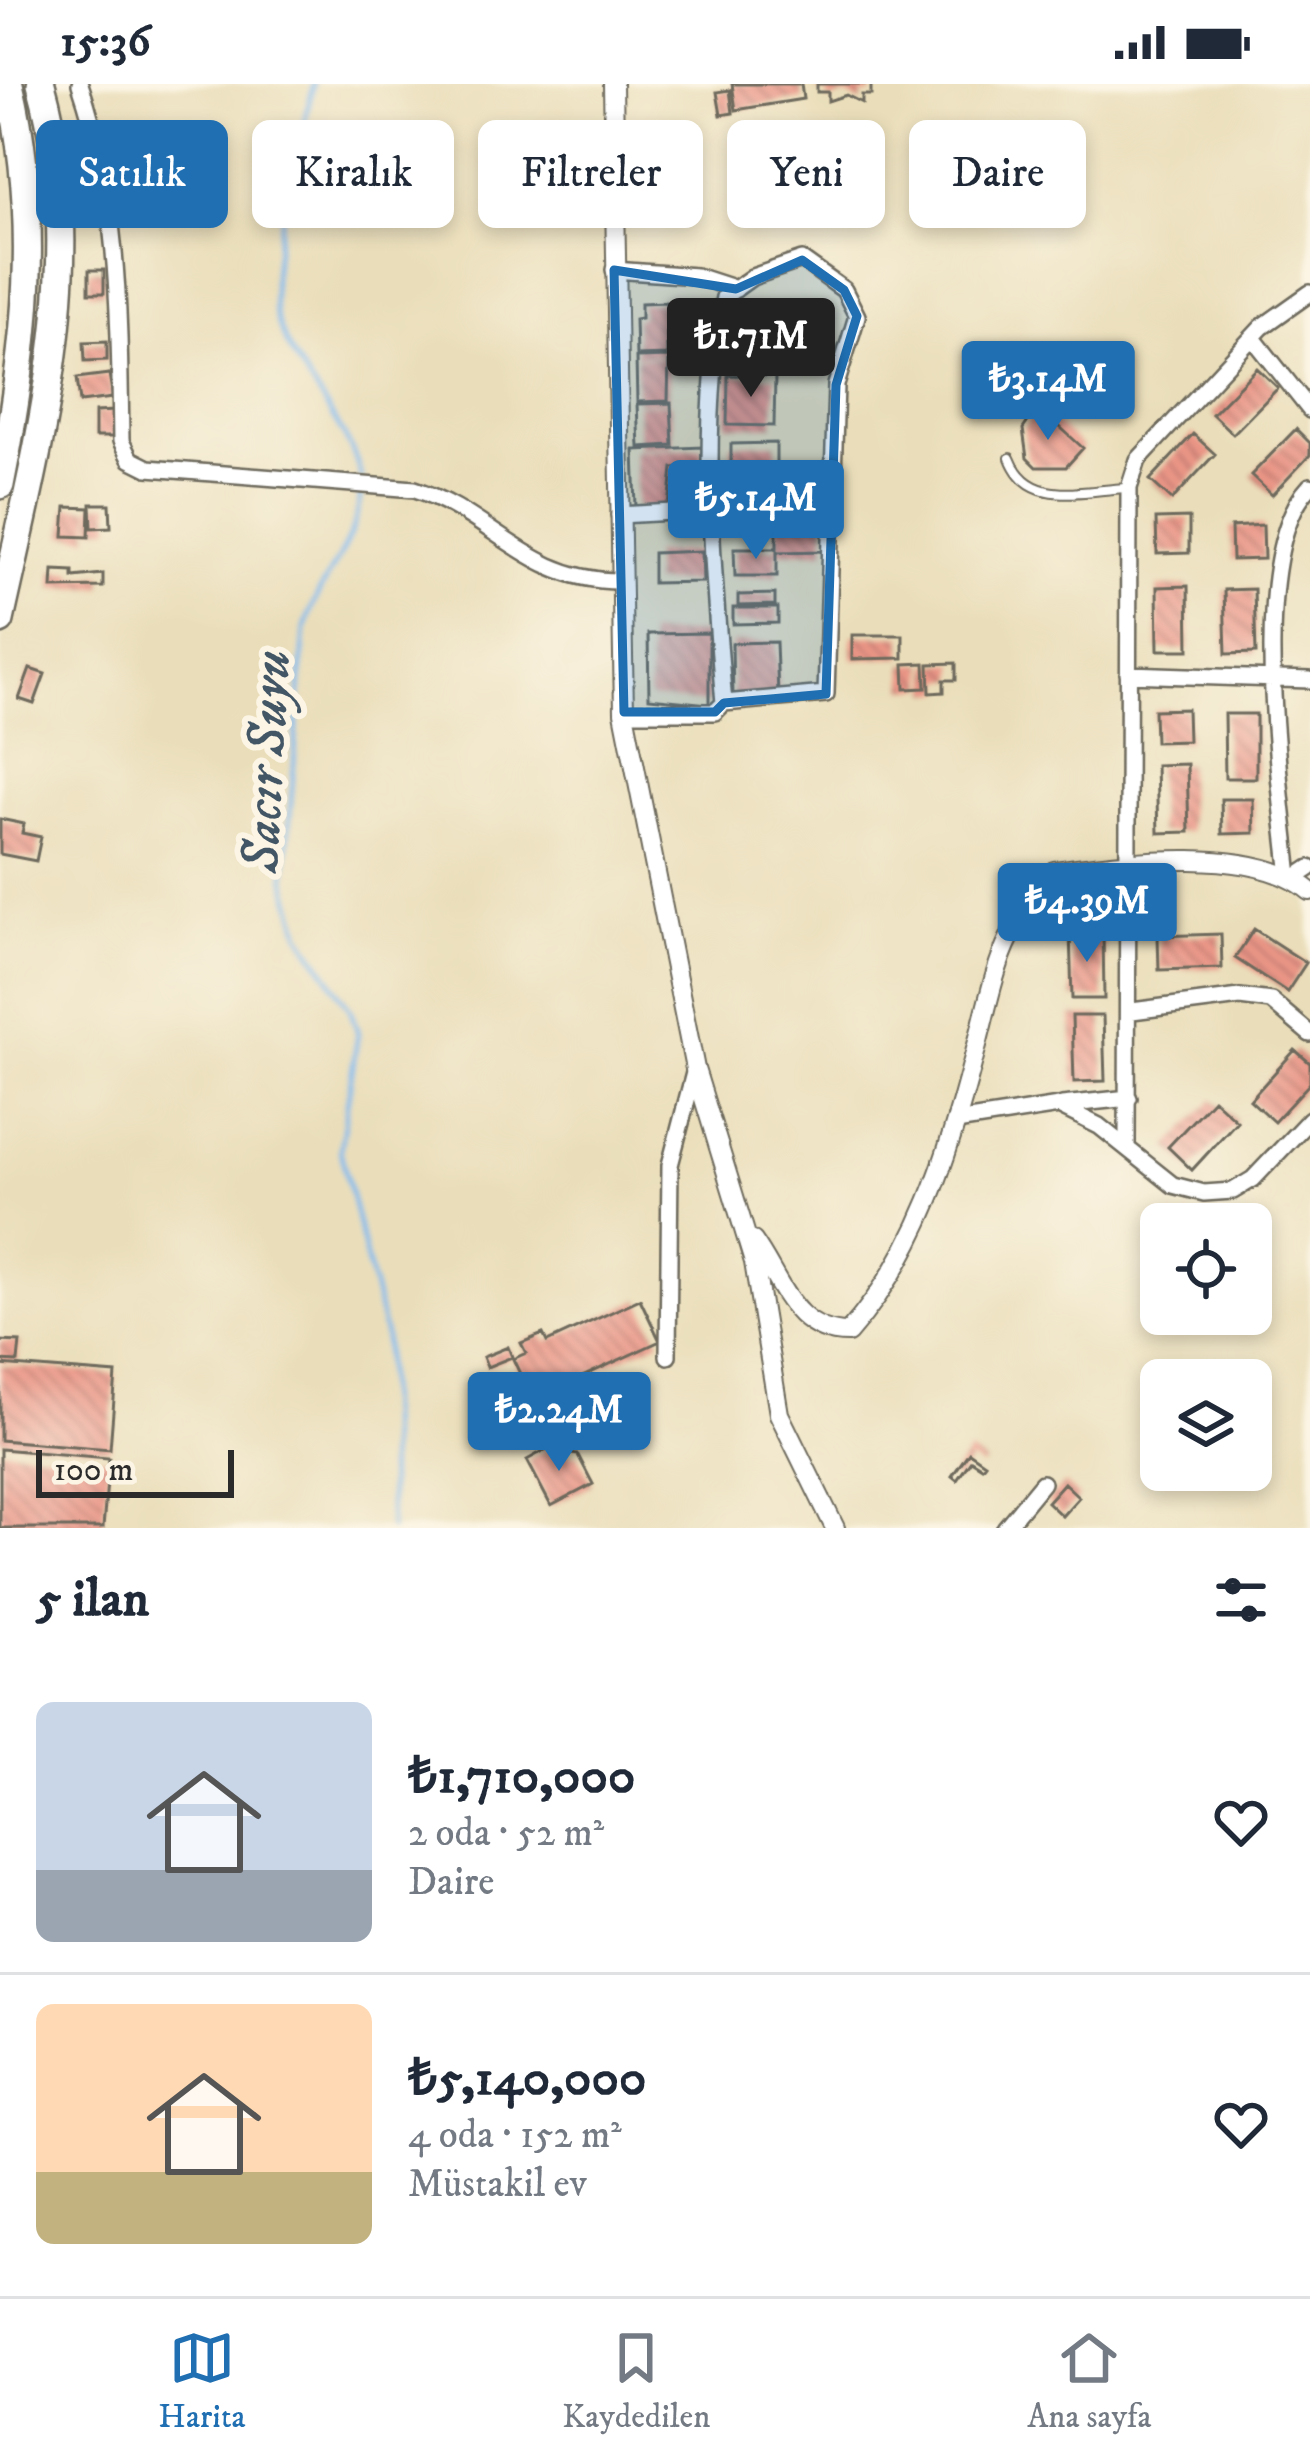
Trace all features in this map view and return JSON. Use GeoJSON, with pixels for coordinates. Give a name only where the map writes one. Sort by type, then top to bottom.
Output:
{"type":"FeatureCollection","features":[{"type":"Feature","properties":{"kind":"highway"},"geometry":{"type":"LineString","coordinates":[[0,485],[21,379],[28,310],[30,213],[9,84]]}},
{"type":"Feature","properties":{"kind":"highway"},"geometry":{"type":"LineString","coordinates":[[0,620],[54,368],[57,213],[51,118],[41,84]]}},
{"type":"Feature","properties":{"kind":"street"},"geometry":{"type":"LineString","coordinates":[[80,84],[108,176],[117,239],[121,441],[126,454],[148,468],[385,484],[441,499],[511,548],[559,572],[619,580]]}},
{"type":"Feature","properties":{"kind":"street"},"geometry":{"type":"LineString","coordinates":[[613,84],[624,712],[695,1069],[744,1229],[778,1414],[835,1528]]}},
{"type":"Feature","properties":{"kind":"street"},"geometry":{"type":"LineString","coordinates":[[624,712],[715,712],[724,703],[826,694],[836,385],[857,316],[844,290],[802,260],[752,277],[724,297],[713,350],[714,508],[724,703]]}},
{"type":"Feature","properties":{"kind":"street"},"geometry":{"type":"LineString","coordinates":[[614,270],[696,275],[736,289]]}},
{"type":"Feature","properties":{"kind":"street"},"geometry":{"type":"LineString","coordinates":[[1127,1147],[1132,1010],[1129,488],[1138,460],[1253,338],[1292,301],[1310,292]]}},
{"type":"Feature","properties":{"kind":"street"},"geometry":{"type":"LineString","coordinates":[[1253,338],[1310,410]]}},
{"type":"Feature","properties":{"kind":"street"},"geometry":{"type":"LineString","coordinates":[[744,1229],[798,1316],[825,1333],[848,1333],[876,1298],[924,1219],[956,1123],[991,976],[1024,908],[1054,871],[1130,861],[1236,864],[1301,879],[1271,680],[1283,528],[1294,503],[1310,486]]}},
{"type":"Feature","properties":{"kind":"street"},"geometry":{"type":"LineString","coordinates":[[620,515],[834,503]]}},
{"type":"Feature","properties":{"kind":"street"},"geometry":{"type":"LineString","coordinates":[[1128,674],[1310,680]]}},
{"type":"Feature","properties":{"kind":"street"},"geometry":{"type":"LineString","coordinates":[[1132,1010],[1240,997],[1271,1001],[1310,1034]]}},
{"type":"Feature","properties":{"kind":"street"},"geometry":{"type":"LineString","coordinates":[[668,1356],[670,1165],[695,1069]]}},
{"type":"Feature","properties":{"kind":"street"},"geometry":{"type":"LineString","coordinates":[[956,1123],[1129,1098]]}},
{"type":"Feature","properties":{"kind":"street"},"geometry":{"type":"LineString","coordinates":[[1059,1106],[1127,1147],[1173,1185],[1204,1193],[1233,1191],[1253,1179],[1310,1119]]}},
{"type":"Feature","properties":{"kind":"street"},"geometry":{"type":"LineString","coordinates":[[1005,1528],[1042,1483]]}},
{"type":"Feature","properties":{"kind":"lane"},"geometry":{"type":"LineString","coordinates":[[1010,458],[1017,477],[1034,490],[1052,494],[1129,488]]}},
{"type":"Feature","properties":{"kind":"highlighted area"},"geometry":{"type":"Polygon","coordinates":[[[802,260],[844,290],[857,316],[836,385],[826,694],[724,703],[715,712],[624,712],[614,270],[736,289],[802,260]]]}},
{"type":"Feature","properties":{"kind":"building"},"geometry":{"type":"Polygon","coordinates":[[[732,84],[801,84],[803,99],[736,110],[732,84]]]}},
{"type":"Feature","properties":{"kind":"building"},"geometry":{"type":"Polygon","coordinates":[[[817,84],[871,84],[871,95],[862,95],[862,103],[846,95],[828,101],[828,92],[817,92],[817,84]]]}},
{"type":"Feature","properties":{"kind":"building"},"geometry":{"type":"Polygon","coordinates":[[[730,90],[733,113],[721,115],[717,92],[730,90]]]}},
{"type":"Feature","properties":{"kind":"building"},"geometry":{"type":"Polygon","coordinates":[[[89,270],[104,270],[104,293],[89,293],[89,270]]]}},
{"type":"Feature","properties":{"kind":"building"},"geometry":{"type":"Polygon","coordinates":[[[666,302],[667,355],[636,356],[635,319],[641,318],[641,303],[666,302]]]}},
{"type":"Feature","properties":{"kind":"building"},"geometry":{"type":"Polygon","coordinates":[[[695,308],[696,341],[672,342],[671,309],[695,308]]]}},
{"type":"Feature","properties":{"kind":"building"},"geometry":{"type":"Polygon","coordinates":[[[107,341],[107,360],[85,361],[84,342],[107,341]]]}},
{"type":"Feature","properties":{"kind":"building"},"geometry":{"type":"Polygon","coordinates":[[[669,357],[668,401],[637,402],[636,358],[669,357]]]}},
{"type":"Feature","properties":{"kind":"building"},"geometry":{"type":"Polygon","coordinates":[[[1257,368],[1278,388],[1233,434],[1212,414],[1257,368]]]}},
{"type":"Feature","properties":{"kind":"building"},"geometry":{"type":"Polygon","coordinates":[[[109,374],[113,398],[80,402],[77,378],[109,374]]]}},
{"type":"Feature","properties":{"kind":"building"},"geometry":{"type":"Polygon","coordinates":[[[728,375],[775,376],[774,426],[727,425],[728,375]]]}},
{"type":"Feature","properties":{"kind":"building"},"geometry":{"type":"Polygon","coordinates":[[[671,403],[673,445],[639,447],[637,404],[671,403]]]}},
{"type":"Feature","properties":{"kind":"building"},"geometry":{"type":"Polygon","coordinates":[[[1038,407],[1083,448],[1066,467],[1036,467],[1027,458],[1023,429],[1038,407]]]}},
{"type":"Feature","properties":{"kind":"building"},"geometry":{"type":"Polygon","coordinates":[[[116,411],[116,437],[95,437],[95,412],[116,411]]]}},
{"type":"Feature","properties":{"kind":"building"},"geometry":{"type":"Polygon","coordinates":[[[1296,429],[1310,443],[1310,455],[1272,495],[1251,475],[1296,429]]]}},
{"type":"Feature","properties":{"kind":"building"},"geometry":{"type":"Polygon","coordinates":[[[1193,434],[1215,454],[1172,500],[1150,480],[1193,434]]]}},
{"type":"Feature","properties":{"kind":"building"},"geometry":{"type":"Polygon","coordinates":[[[776,443],[776,470],[731,470],[731,444],[776,443]]]}},
{"type":"Feature","properties":{"kind":"building"},"geometry":{"type":"Polygon","coordinates":[[[702,447],[702,466],[673,468],[669,507],[636,508],[634,450],[702,447]]]}},
{"type":"Feature","properties":{"kind":"building"},"geometry":{"type":"Polygon","coordinates":[[[91,504],[110,504],[111,527],[92,528],[91,504]]]}},
{"type":"Feature","properties":{"kind":"building"},"geometry":{"type":"Polygon","coordinates":[[[66,507],[90,508],[89,537],[64,536],[66,507]]]}},
{"type":"Feature","properties":{"kind":"building"},"geometry":{"type":"Polygon","coordinates":[[[1189,518],[1189,553],[1157,554],[1156,519],[1189,518]]]}},
{"type":"Feature","properties":{"kind":"building"},"geometry":{"type":"Polygon","coordinates":[[[825,520],[825,551],[777,552],[777,521],[825,520]]]}},
{"type":"Feature","properties":{"kind":"building"},"geometry":{"type":"Polygon","coordinates":[[[1263,525],[1264,559],[1232,560],[1231,527],[1263,525]]]}},
{"type":"Feature","properties":{"kind":"building"},"geometry":{"type":"Polygon","coordinates":[[[734,548],[777,548],[777,576],[735,576],[734,548]]]}},
{"type":"Feature","properties":{"kind":"building"},"geometry":{"type":"Polygon","coordinates":[[[702,551],[703,582],[653,583],[653,553],[702,551]]]}},
{"type":"Feature","properties":{"kind":"building"},"geometry":{"type":"Polygon","coordinates":[[[53,570],[73,571],[73,577],[103,574],[103,587],[52,588],[53,570]]]}},
{"type":"Feature","properties":{"kind":"building"},"geometry":{"type":"Polygon","coordinates":[[[1188,586],[1189,650],[1158,650],[1157,587],[1188,586]]]}},
{"type":"Feature","properties":{"kind":"building"},"geometry":{"type":"Polygon","coordinates":[[[1254,589],[1256,653],[1226,654],[1224,590],[1254,589]]]}},
{"type":"Feature","properties":{"kind":"building"},"geometry":{"type":"Polygon","coordinates":[[[775,594],[775,605],[738,606],[738,595],[775,594]]]}},
{"type":"Feature","properties":{"kind":"building"},"geometry":{"type":"Polygon","coordinates":[[[733,608],[778,608],[778,623],[733,624],[733,608]]]}},
{"type":"Feature","properties":{"kind":"building"},"geometry":{"type":"Polygon","coordinates":[[[709,633],[709,704],[649,698],[648,634],[709,633]]]}},
{"type":"Feature","properties":{"kind":"building"},"geometry":{"type":"Polygon","coordinates":[[[852,635],[903,635],[903,658],[852,659],[852,635]]]}},
{"type":"Feature","properties":{"kind":"building"},"geometry":{"type":"Polygon","coordinates":[[[776,642],[778,696],[733,697],[732,643],[776,642]]]}},
{"type":"Feature","properties":{"kind":"building"},"geometry":{"type":"Polygon","coordinates":[[[925,663],[926,688],[905,689],[904,664],[925,663]]]}},
{"type":"Feature","properties":{"kind":"building"},"geometry":{"type":"Polygon","coordinates":[[[956,663],[956,680],[944,680],[944,692],[930,693],[929,664],[956,663]]]}},
{"type":"Feature","properties":{"kind":"building"},"geometry":{"type":"Polygon","coordinates":[[[30,669],[45,674],[34,704],[19,699],[30,669]]]}},
{"type":"Feature","properties":{"kind":"building"},"geometry":{"type":"Polygon","coordinates":[[[1187,709],[1188,741],[1155,742],[1154,710],[1187,709]]]}},
{"type":"Feature","properties":{"kind":"building"},"geometry":{"type":"Polygon","coordinates":[[[1224,714],[1256,714],[1256,778],[1225,778],[1224,714]]]}},
{"type":"Feature","properties":{"kind":"building"},"geometry":{"type":"Polygon","coordinates":[[[1187,764],[1189,832],[1158,833],[1156,765],[1187,764]]]}},
{"type":"Feature","properties":{"kind":"building"},"geometry":{"type":"Polygon","coordinates":[[[1221,799],[1253,799],[1254,833],[1222,834],[1221,799]]]}},
{"type":"Feature","properties":{"kind":"building"},"geometry":{"type":"Polygon","coordinates":[[[0,819],[24,824],[22,833],[41,837],[36,861],[0,854],[0,819]]]}},
{"type":"Feature","properties":{"kind":"building"},"geometry":{"type":"Polygon","coordinates":[[[1254,929],[1306,963],[1287,992],[1235,958],[1254,929]]]}},
{"type":"Feature","properties":{"kind":"building"},"geometry":{"type":"Polygon","coordinates":[[[1103,931],[1104,999],[1072,999],[1070,932],[1103,931]]]}},
{"type":"Feature","properties":{"kind":"building"},"geometry":{"type":"Polygon","coordinates":[[[1221,934],[1222,968],[1159,970],[1158,936],[1221,934]]]}},
{"type":"Feature","properties":{"kind":"building"},"geometry":{"type":"Polygon","coordinates":[[[1072,1016],[1103,1016],[1105,1081],[1074,1082],[1072,1016]]]}},
{"type":"Feature","properties":{"kind":"building"},"geometry":{"type":"Polygon","coordinates":[[[1295,1050],[1310,1063],[1310,1083],[1274,1122],[1250,1100],[1295,1050]]]}},
{"type":"Feature","properties":{"kind":"building"},"geometry":{"type":"Polygon","coordinates":[[[1213,1099],[1237,1121],[1192,1170],[1168,1147],[1213,1099]]]}},
{"type":"Feature","properties":{"kind":"building"},"geometry":{"type":"Polygon","coordinates":[[[640,1299],[660,1341],[560,1387],[557,1380],[529,1393],[513,1359],[526,1353],[521,1343],[543,1334],[547,1342],[640,1299]]]}},
{"type":"Feature","properties":{"kind":"building"},"geometry":{"type":"Polygon","coordinates":[[[0,1341],[20,1342],[18,1362],[0,1361],[0,1341]]]}},
{"type":"Feature","properties":{"kind":"building"},"geometry":{"type":"Polygon","coordinates":[[[508,1347],[512,1357],[487,1367],[483,1357],[508,1347]]]}},
{"type":"Feature","properties":{"kind":"building"},"geometry":{"type":"Polygon","coordinates":[[[0,1365],[116,1374],[110,1449],[0,1440],[0,1365]]]}},
{"type":"Feature","properties":{"kind":"building"},"geometry":{"type":"Polygon","coordinates":[[[554,1445],[558,1452],[578,1455],[593,1484],[551,1506],[527,1460],[554,1445]]]}},
{"type":"Feature","properties":{"kind":"building"},"geometry":{"type":"Polygon","coordinates":[[[0,1449],[109,1458],[103,1528],[0,1528],[0,1449]]]}},
{"type":"Feature","properties":{"kind":"building"},"geometry":{"type":"Polygon","coordinates":[[[969,1452],[985,1463],[982,1467],[971,1460],[957,1480],[952,1476],[969,1452]]]}},
{"type":"Feature","properties":{"kind":"building"},"geometry":{"type":"Polygon","coordinates":[[[1064,1483],[1079,1497],[1062,1516],[1047,1502],[1064,1483]]]}},
{"type":"Feature","properties":{"kind":"waterway","name":"Sacır Suyu"},"geometry":{"type":"LineString","coordinates":[[313,84],[278,240],[273,300],[285,342],[347,441],[361,478]]}},
{"type":"Feature","properties":{"kind":"waterway","name":"Sacır Suyu"},"geometry":{"type":"LineString","coordinates":[[361,489],[353,527],[305,628],[285,877],[301,934],[350,1009],[358,1033],[340,1150],[385,1336],[390,1528]]}}]}
